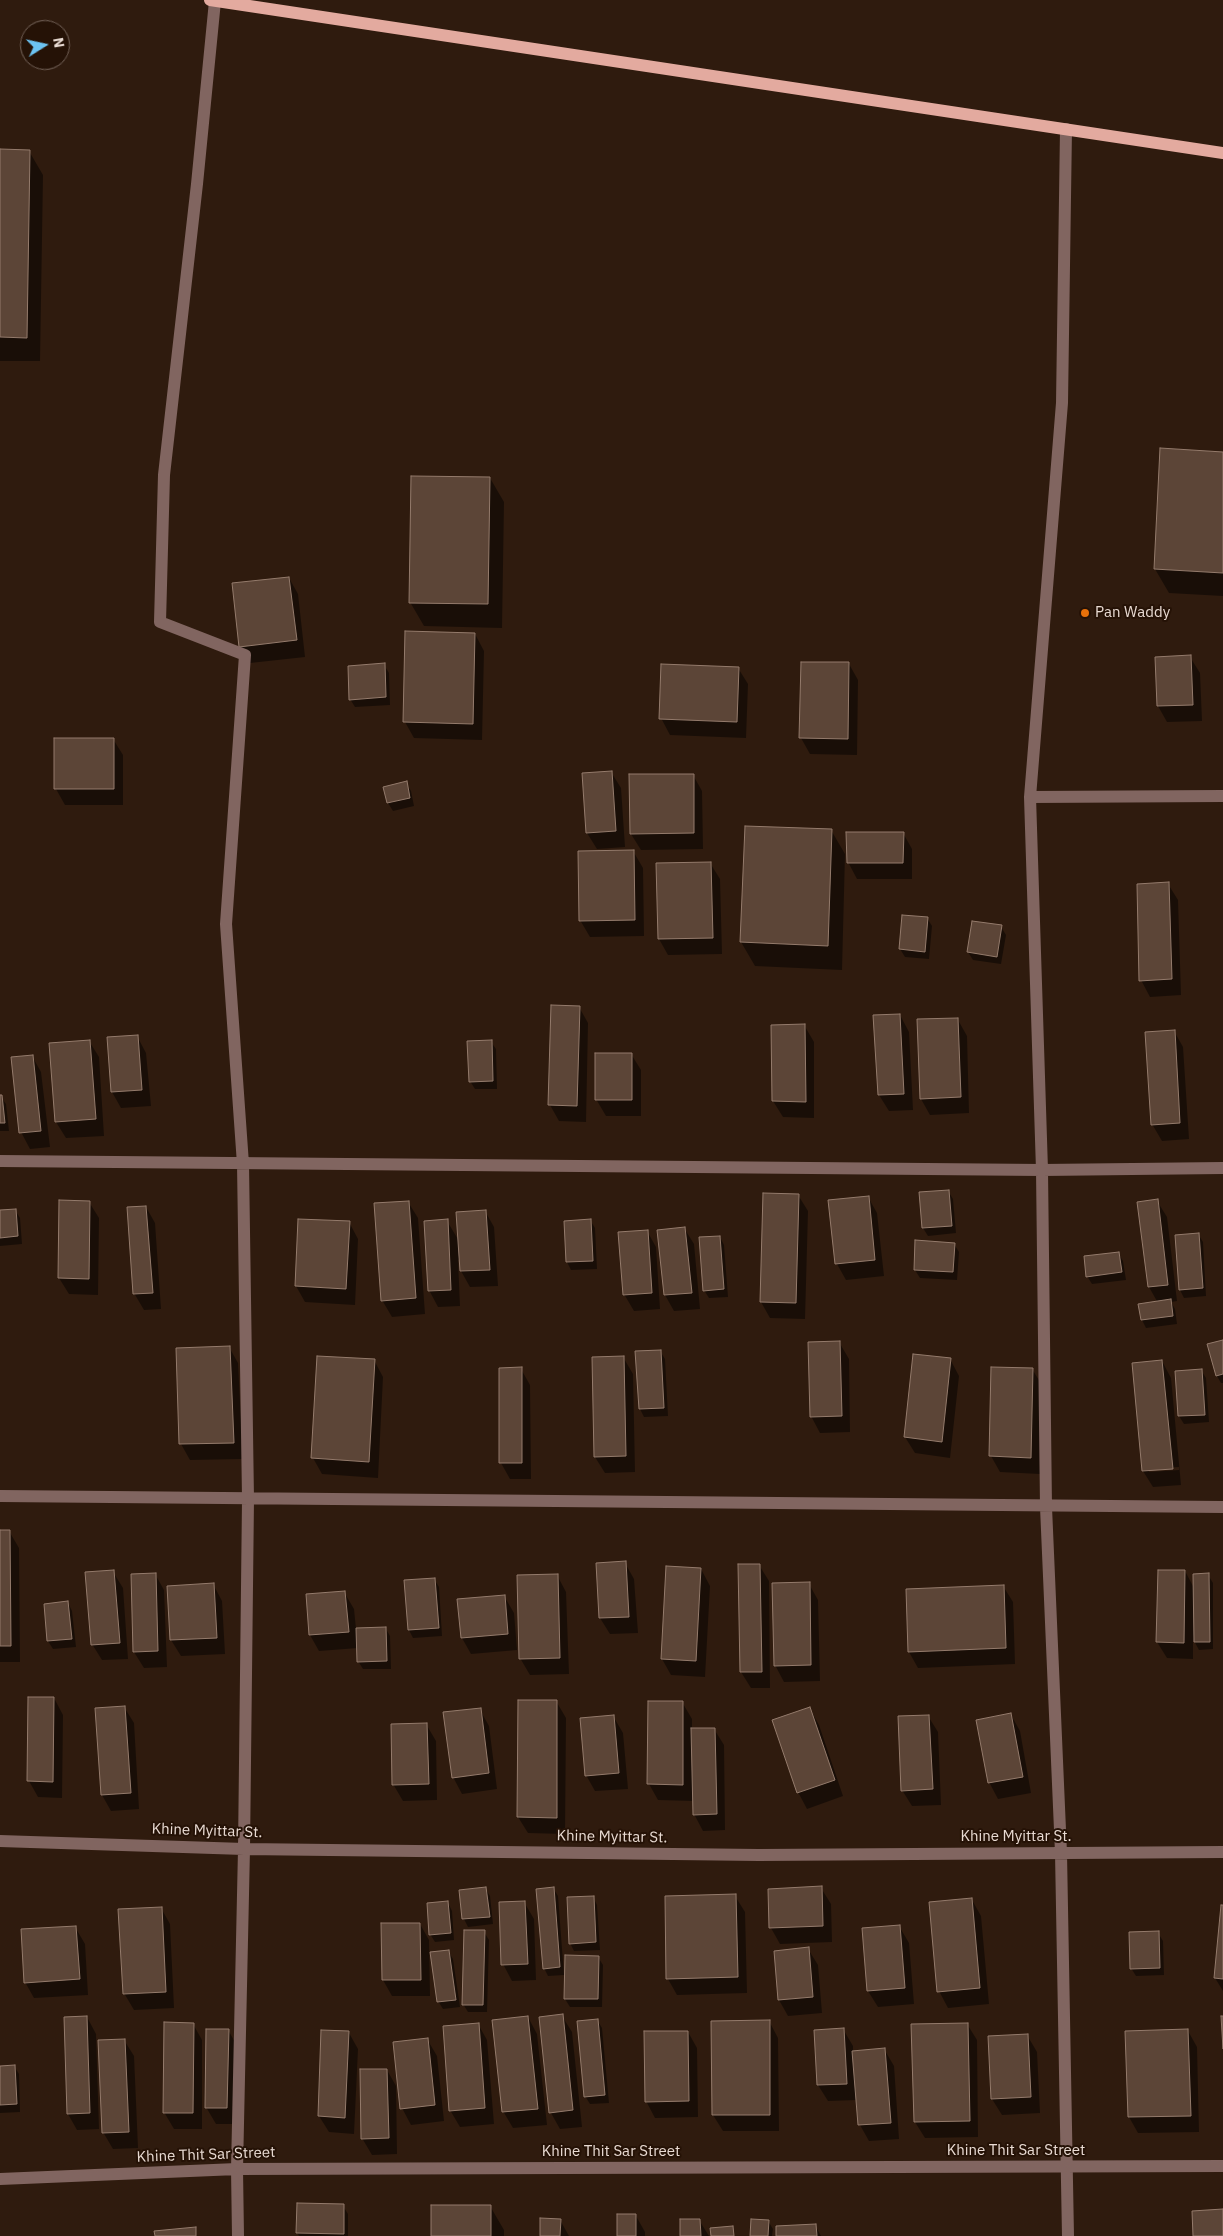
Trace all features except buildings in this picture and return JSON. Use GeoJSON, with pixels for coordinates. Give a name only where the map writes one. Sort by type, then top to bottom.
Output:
{"type":"FeatureCollection","features":[{"type":"Feature","properties":{"kind":"main road"},"geometry":{"type":"LineString","coordinates":[[212,0],[1223,152]]}},
{"type":"Feature","properties":{"kind":"street"},"geometry":{"type":"LineString","coordinates":[[212,0],[197,184],[164,475],[160,622],[245,655],[226,924],[243,1164],[248,1499],[244,1849],[237,2169],[238,2236]]}},
{"type":"Feature","properties":{"kind":"street"},"geometry":{"type":"LineString","coordinates":[[1066,129],[1062,403],[1030,797],[1042,1170],[1046,1507],[1060,1853],[1068,2236]]}},
{"type":"Feature","properties":{"kind":"street"},"geometry":{"type":"LineString","coordinates":[[1030,797],[1223,796]]}},
{"type":"Feature","properties":{"kind":"street"},"geometry":{"type":"LineString","coordinates":[[0,1161],[1042,1170],[1223,1168]]}},
{"type":"Feature","properties":{"kind":"street"},"geometry":{"type":"LineString","coordinates":[[0,1496],[1046,1507],[1223,1507]]}},
{"type":"Feature","properties":{"kind":"street","name":"Khine Myittar St."},"geometry":{"type":"LineString","coordinates":[[0,1841],[244,1849],[759,1855],[1223,1852]]}},
{"type":"Feature","properties":{"kind":"street","name":"Khine Thit Sar Street"},"geometry":{"type":"LineString","coordinates":[[0,2179],[237,2169],[1223,2166]]}},
{"type":"Feature","properties":{"kind":"place","name":"Pan Waddy"},"geometry":{"type":"Point","coordinates":[1085,613]}}]}
